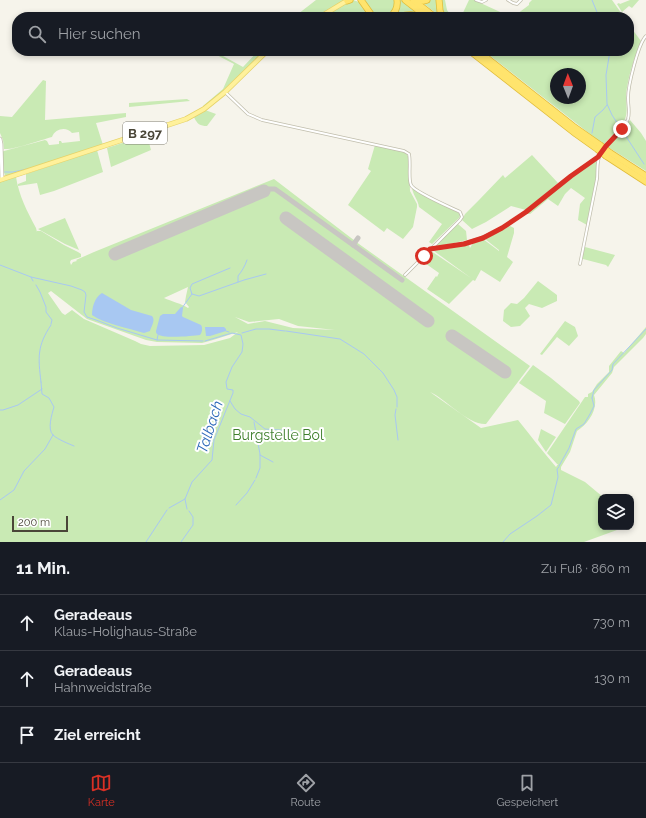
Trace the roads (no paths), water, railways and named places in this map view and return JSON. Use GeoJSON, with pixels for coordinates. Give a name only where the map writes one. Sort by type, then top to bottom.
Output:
{"type":"FeatureCollection","features":[{"type":"Feature","properties":{"kind":"highway"},"geometry":{"type":"LineString","coordinates":[[394,12],[397,6],[397,0]]}},
{"type":"Feature","properties":{"kind":"highway"},"geometry":{"type":"LineString","coordinates":[[405,0],[421,12]]}},
{"type":"Feature","properties":{"kind":"highway"},"geometry":{"type":"LineString","coordinates":[[413,0],[429,12]]}},
{"type":"Feature","properties":{"kind":"highway"},"geometry":{"type":"LineString","coordinates":[[417,0],[427,0]]}},
{"type":"Feature","properties":{"kind":"highway"},"geometry":{"type":"LineString","coordinates":[[439,0],[440,12]]}},
{"type":"Feature","properties":{"kind":"highway"},"geometry":{"type":"LineString","coordinates":[[361,1],[370,12]]}},
{"type":"Feature","properties":{"kind":"highway"},"geometry":{"type":"LineString","coordinates":[[476,56],[576,134],[598,147]]}},
{"type":"Feature","properties":{"kind":"highway"},"geometry":{"type":"LineString","coordinates":[[484,56],[598,147],[646,182]]}},
{"type":"Feature","properties":{"kind":"highway"},"geometry":{"type":"LineString","coordinates":[[607,154],[646,176]]}},
{"type":"Feature","properties":{"kind":"main road"},"geometry":{"type":"LineString","coordinates":[[328,12],[348,0]]}},
{"type":"Feature","properties":{"kind":"main road","name":"B 297"},"geometry":{"type":"LineString","coordinates":[[1,179],[180,122],[198,112],[225,92],[262,56]]}},
{"type":"Feature","properties":{"kind":"street"},"geometry":{"type":"LineString","coordinates":[[476,0],[482,2],[486,0]]}},
{"type":"Feature","properties":{"kind":"street"},"geometry":{"type":"LineString","coordinates":[[508,0],[517,4],[521,0]]}},
{"type":"Feature","properties":{"kind":"street"},"geometry":{"type":"LineString","coordinates":[[430,249],[464,244],[498,231],[526,212],[560,184],[598,157],[627,122],[628,97],[632,72],[642,42],[646,36]]}},
{"type":"Feature","properties":{"kind":"street"},"geometry":{"type":"LineString","coordinates":[[225,92],[248,114],[262,120],[407,152],[409,154],[412,187],[460,212],[462,215],[460,220],[405,275]]}},
{"type":"Feature","properties":{"kind":"street"},"geometry":{"type":"LineString","coordinates":[[0,139],[1,179]]}},
{"type":"Feature","properties":{"kind":"street"},"geometry":{"type":"LineString","coordinates":[[580,264],[597,179],[598,157]]}},
{"type":"Feature","properties":{"kind":"water"},"geometry":{"type":"Polygon","coordinates":[[[102,293],[131,310],[152,316],[153,321],[150,331],[144,333],[103,321],[92,315],[94,302],[102,293]]]}},
{"type":"Feature","properties":{"kind":"water"},"geometry":{"type":"Polygon","coordinates":[[[181,307],[183,308],[183,317],[201,325],[202,330],[200,335],[171,337],[160,336],[157,334],[156,331],[160,316],[163,314],[175,314],[181,307]]]}},
{"type":"Feature","properties":{"kind":"water"},"geometry":{"type":"Polygon","coordinates":[[[205,327],[224,327],[226,331],[206,336],[205,327]]]}},
{"type":"Feature","properties":{"kind":"waterway"},"geometry":{"type":"LineString","coordinates":[[592,0],[597,12]]}},
{"type":"Feature","properties":{"kind":"waterway"},"geometry":{"type":"LineString","coordinates":[[609,56],[606,75],[607,104],[612,115],[644,164]]}},
{"type":"Feature","properties":{"kind":"waterway"},"geometry":{"type":"LineString","coordinates":[[592,133],[595,117],[607,105]]}},
{"type":"Feature","properties":{"kind":"waterway"},"geometry":{"type":"LineString","coordinates":[[5,172],[27,169]]}},
{"type":"Feature","properties":{"kind":"waterway"},"geometry":{"type":"LineString","coordinates":[[238,282],[238,276],[247,260]]}},
{"type":"Feature","properties":{"kind":"waterway","name":"Talbach"},"geometry":{"type":"LineString","coordinates":[[0,265],[31,277],[82,290],[86,295],[84,312],[87,317],[157,340],[203,341]]}},
{"type":"Feature","properties":{"kind":"waterway"},"geometry":{"type":"LineString","coordinates":[[182,308],[192,294],[190,288],[192,284],[230,268]]}},
{"type":"Feature","properties":{"kind":"waterway"},"geometry":{"type":"LineString","coordinates":[[192,294],[199,296],[266,274]]}},
{"type":"Feature","properties":{"kind":"waterway","name":"Talbach"},"geometry":{"type":"LineString","coordinates":[[31,277],[33,281]]}},
{"type":"Feature","properties":{"kind":"waterway"},"geometry":{"type":"LineString","coordinates":[[36,285],[46,307],[46,312],[52,320],[51,324]]}},
{"type":"Feature","properties":{"kind":"waterway"},"geometry":{"type":"LineString","coordinates":[[41,382],[39,366],[41,346],[46,332],[51,325]]}},
{"type":"Feature","properties":{"kind":"waterway"},"geometry":{"type":"LineString","coordinates":[[242,333],[256,329],[285,331]]}},
{"type":"Feature","properties":{"kind":"waterway"},"geometry":{"type":"LineString","coordinates":[[592,398],[594,390],[612,370],[613,364],[646,329]]}},
{"type":"Feature","properties":{"kind":"waterway"},"geometry":{"type":"LineString","coordinates":[[286,331],[340,339],[364,354],[383,373],[394,390],[397,397],[397,407]]}},
{"type":"Feature","properties":{"kind":"waterway","name":"Talbach"},"geometry":{"type":"LineString","coordinates":[[169,508],[185,499],[192,482],[212,460],[214,440],[233,393],[233,390],[227,389],[226,382],[232,367],[242,352],[243,344],[241,335],[232,333],[205,341]]}},
{"type":"Feature","properties":{"kind":"waterway","name":"Talbach"},"geometry":{"type":"LineString","coordinates":[[157,340],[158,335]]}},
{"type":"Feature","properties":{"kind":"waterway"},"geometry":{"type":"LineString","coordinates":[[41,382],[42,394],[49,398],[54,407],[50,421],[51,432],[57,438],[74,446]]}},
{"type":"Feature","properties":{"kind":"waterway"},"geometry":{"type":"LineString","coordinates":[[0,410],[18,405],[42,389]]}},
{"type":"Feature","properties":{"kind":"waterway"},"geometry":{"type":"LineString","coordinates":[[559,466],[569,448],[576,429],[584,424],[594,406],[592,398]]}},
{"type":"Feature","properties":{"kind":"waterway"},"geometry":{"type":"LineString","coordinates":[[230,401],[235,409],[241,414],[250,417],[265,429],[294,431]]}},
{"type":"Feature","properties":{"kind":"waterway"},"geometry":{"type":"LineString","coordinates":[[396,409],[395,415],[398,440]]}},
{"type":"Feature","properties":{"kind":"waterway"},"geometry":{"type":"LineString","coordinates":[[254,422],[260,454],[260,468],[256,478]]}},
{"type":"Feature","properties":{"kind":"waterway"},"geometry":{"type":"LineString","coordinates":[[0,500],[14,490],[24,471],[45,449],[53,435]]}},
{"type":"Feature","properties":{"kind":"waterway"},"geometry":{"type":"LineString","coordinates":[[260,455],[273,462]]}},
{"type":"Feature","properties":{"kind":"waterway"},"geometry":{"type":"LineString","coordinates":[[503,542],[510,534],[551,505],[558,477],[557,469],[559,467]]}},
{"type":"Feature","properties":{"kind":"waterway"},"geometry":{"type":"LineString","coordinates":[[236,505],[247,493],[255,480]]}},
{"type":"Feature","properties":{"kind":"waterway"},"geometry":{"type":"LineString","coordinates":[[185,499],[187,509]]}},
{"type":"Feature","properties":{"kind":"waterway","name":"Talbach"},"geometry":{"type":"LineString","coordinates":[[146,542],[167,510]]}},
{"type":"Feature","properties":{"kind":"waterway"},"geometry":{"type":"LineString","coordinates":[[181,542],[193,525],[193,517],[189,511]]}},
{"type":"Feature","properties":{"kind":"park label","name":"Burgstelle Bol"},"geometry":{"type":"Point","coordinates":[278,435]}}]}
